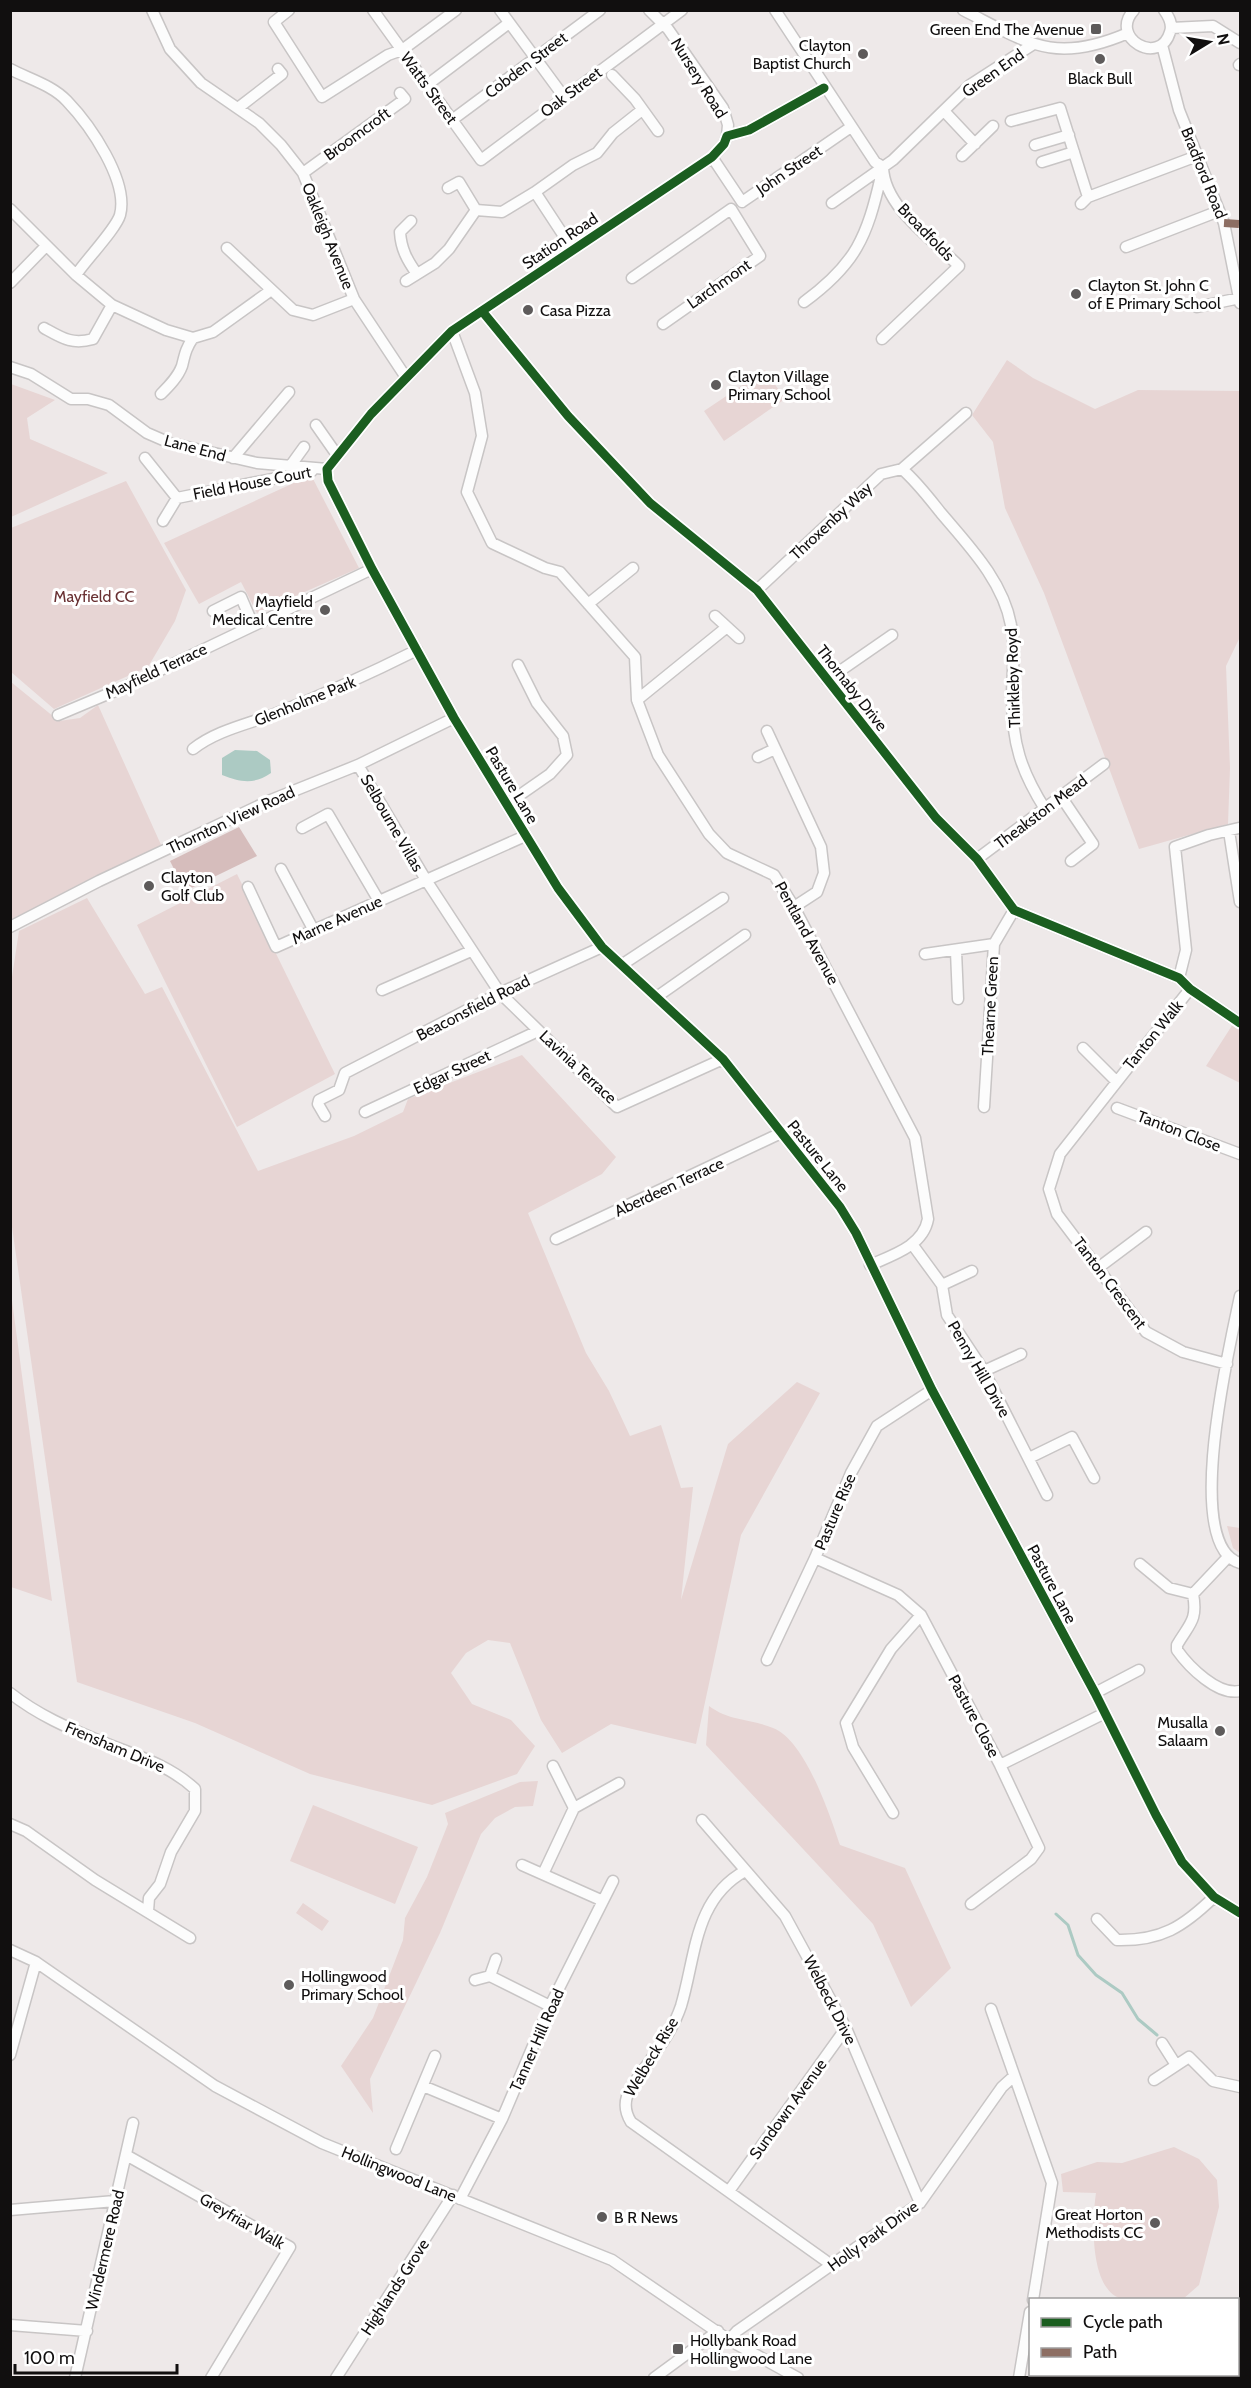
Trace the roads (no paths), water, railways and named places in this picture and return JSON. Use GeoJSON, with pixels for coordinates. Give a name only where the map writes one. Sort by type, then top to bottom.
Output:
{"type":"FeatureCollection","features":[{"type":"Feature","properties":{"kind":"street","name":"Oakleigh Avenue"},"geometry":{"type":"LineString","coordinates":[[152,10],[170,49],[201,83],[238,108],[281,145],[303,173],[354,299],[405,376]]}},
{"type":"Feature","properties":{"kind":"street"},"geometry":{"type":"LineString","coordinates":[[289,10],[274,22],[322,97],[388,55],[402,50],[456,10]]}},
{"type":"Feature","properties":{"kind":"street"},"geometry":{"type":"LineString","coordinates":[[500,10],[564,97]]}},
{"type":"Feature","properties":{"kind":"street","name":"Cobden Street"},"geometry":{"type":"LineString","coordinates":[[453,120],[600,10]]}},
{"type":"Feature","properties":{"kind":"street","name":"Nursery Road"},"geometry":{"type":"LineString","coordinates":[[649,10],[668,29],[723,108],[728,125],[727,136]]}},
{"type":"Feature","properties":{"kind":"street","name":"Oak Street"},"geometry":{"type":"LineString","coordinates":[[481,160],[682,10]]}},
{"type":"Feature","properties":{"kind":"street"},"geometry":{"type":"LineString","coordinates":[[775,10],[874,162],[883,167],[867,232],[855,254],[817,293],[804,302]]}},
{"type":"Feature","properties":{"kind":"street"},"geometry":{"type":"LineString","coordinates":[[963,10],[1032,45]]}},
{"type":"Feature","properties":{"kind":"street"},"geometry":{"type":"LineString","coordinates":[[1134,10],[1128,20],[1128,33],[1135,44],[1142,48],[1155,48],[1162,45],[1170,17],[1213,26],[1240,43]]}},
{"type":"Feature","properties":{"kind":"street","name":"Watts Street"},"geometry":{"type":"LineString","coordinates":[[378,12],[402,50],[481,160]]}},
{"type":"Feature","properties":{"kind":"street"},"geometry":{"type":"LineString","coordinates":[[427,85],[509,23]]}},
{"type":"Feature","properties":{"kind":"street","name":"Green End"},"geometry":{"type":"LineString","coordinates":[[832,203],[893,160],[970,85],[1032,45],[1069,49],[1106,42],[1128,33]]}},
{"type":"Feature","properties":{"kind":"street","name":"Bradford Road"},"geometry":{"type":"LineString","coordinates":[[1162,45],[1179,110],[1219,211],[1240,300]]}},
{"type":"Feature","properties":{"kind":"street"},"geometry":{"type":"LineString","coordinates":[[10,69],[41,83],[66,100],[91,132],[117,177],[122,202],[119,218],[76,275]]}},
{"type":"Feature","properties":{"kind":"street"},"geometry":{"type":"LineString","coordinates":[[238,108],[282,74],[278,69]]}},
{"type":"Feature","properties":{"kind":"street"},"geometry":{"type":"LineString","coordinates":[[612,75],[658,131]]}},
{"type":"Feature","properties":{"kind":"street"},"geometry":{"type":"LineString","coordinates":[[727,136],[749,130],[824,88]]}},
{"type":"Feature","properties":{"kind":"street","name":"Broomcroft"},"geometry":{"type":"LineString","coordinates":[[303,173],[405,99],[400,93]]}},
{"type":"Feature","properties":{"kind":"street"},"geometry":{"type":"LineString","coordinates":[[1011,121],[1060,108],[1074,152],[1085,201],[1197,156]]}},
{"type":"Feature","properties":{"kind":"street"},"geometry":{"type":"LineString","coordinates":[[476,210],[502,212],[535,192],[563,171],[597,153],[613,133],[642,110]]}},
{"type":"Feature","properties":{"kind":"street"},"geometry":{"type":"LineString","coordinates":[[944,111],[975,144]]}},
{"type":"Feature","properties":{"kind":"street"},"geometry":{"type":"LineString","coordinates":[[962,156],[993,126]]}},
{"type":"Feature","properties":{"kind":"street","name":"John Street"},"geometry":{"type":"LineString","coordinates":[[712,157],[742,202],[851,127]]}},
{"type":"Feature","properties":{"kind":"street"},"geometry":{"type":"LineString","coordinates":[[1035,146],[1068,135]]}},
{"type":"Feature","properties":{"kind":"street","name":"Station Road"},"geometry":{"type":"LineString","coordinates":[[337,455],[405,376],[452,331],[712,157],[724,144],[727,136]]}},
{"type":"Feature","properties":{"kind":"street"},"geometry":{"type":"LineString","coordinates":[[1042,162],[1074,152]]}},
{"type":"Feature","properties":{"kind":"street","name":"Broadfolds"},"geometry":{"type":"LineString","coordinates":[[882,339],[959,266],[902,210],[885,187],[883,167]]}},
{"type":"Feature","properties":{"kind":"street"},"geometry":{"type":"LineString","coordinates":[[448,188],[459,182],[476,210]]}},
{"type":"Feature","properties":{"kind":"street"},"geometry":{"type":"LineString","coordinates":[[535,192],[573,250]]}},
{"type":"Feature","properties":{"kind":"street"},"geometry":{"type":"LineString","coordinates":[[632,278],[742,202]]}},
{"type":"Feature","properties":{"kind":"street"},"geometry":{"type":"LineString","coordinates":[[10,208],[76,275],[111,305],[166,330],[193,338],[213,332],[270,291]]}},
{"type":"Feature","properties":{"kind":"street","name":"Larchmont"},"geometry":{"type":"LineString","coordinates":[[663,324],[760,256],[730,209]]}},
{"type":"Feature","properties":{"kind":"street"},"geometry":{"type":"LineString","coordinates":[[406,281],[449,249],[476,210]]}},
{"type":"Feature","properties":{"kind":"street"},"geometry":{"type":"LineString","coordinates":[[1126,247],[1219,211]]}},
{"type":"Feature","properties":{"kind":"street"},"geometry":{"type":"LineString","coordinates":[[411,221],[395,230],[406,259],[417,274]]}},
{"type":"Feature","properties":{"kind":"street"},"geometry":{"type":"LineString","coordinates":[[10,283],[46,246]]}},
{"type":"Feature","properties":{"kind":"street"},"geometry":{"type":"LineString","coordinates":[[226,248],[293,310],[313,315],[354,299]]}},
{"type":"Feature","properties":{"kind":"street"},"geometry":{"type":"LineString","coordinates":[[1197,306],[1240,300]]}},
{"type":"Feature","properties":{"kind":"street"},"geometry":{"type":"LineString","coordinates":[[44,328],[69,342],[80,343],[93,339],[111,305]]}},
{"type":"Feature","properties":{"kind":"street","name":"Thornaby Drive"},"geometry":{"type":"LineString","coordinates":[[482,310],[568,416],[650,503],[757,590],[936,818],[977,859],[1014,910]]}},
{"type":"Feature","properties":{"kind":"street","name":"Pentland Avenue"},"geometry":{"type":"LineString","coordinates":[[452,331],[475,393],[482,436],[467,492],[492,543],[545,568],[560,572],[635,657],[637,700],[658,755],[709,834],[727,853],[774,875],[794,907],[915,1138],[928,1219],[926,1231],[912,1244],[870,1265]]}},
{"type":"Feature","properties":{"kind":"street"},"geometry":{"type":"LineString","coordinates":[[161,394],[174,381],[182,366],[184,350],[193,338]]}},
{"type":"Feature","properties":{"kind":"street","name":"Lane End"},"geometry":{"type":"LineString","coordinates":[[10,367],[31,374],[71,399],[88,399],[109,405],[147,433],[170,443],[233,458],[327,469]]}},
{"type":"Feature","properties":{"kind":"street"},"geometry":{"type":"LineString","coordinates":[[233,458],[289,392]]}},
{"type":"Feature","properties":{"kind":"street","name":"Throxenby Way"},"geometry":{"type":"LineString","coordinates":[[757,590],[881,474],[902,469],[966,413]]}},
{"type":"Feature","properties":{"kind":"street"},"geometry":{"type":"LineString","coordinates":[[315,425],[337,455],[327,469]]}},
{"type":"Feature","properties":{"kind":"street"},"geometry":{"type":"LineString","coordinates":[[291,465],[303,447]]}},
{"type":"Feature","properties":{"kind":"street","name":"Field House Court"},"geometry":{"type":"LineString","coordinates":[[145,458],[177,498]]}},
{"type":"Feature","properties":{"kind":"street","name":"Field House Court"},"geometry":{"type":"LineString","coordinates":[[163,521],[177,498],[327,469]]}},
{"type":"Feature","properties":{"kind":"street","name":"Pasture Lane"},"geometry":{"type":"LineString","coordinates":[[327,469],[328,481],[372,569],[454,718],[558,888],[602,947],[723,1059],[840,1207],[856,1233],[932,1390],[1095,1693],[1182,1862],[1214,1897],[1240,1913]]}},
{"type":"Feature","properties":{"kind":"street","name":"Thirkleby Royd"},"geometry":{"type":"LineString","coordinates":[[902,469],[982,562],[999,591],[1011,623],[1015,656],[1012,698],[1016,749],[1026,779],[1045,809]]}},
{"type":"Feature","properties":{"kind":"street"},"geometry":{"type":"LineString","coordinates":[[588,604],[633,568]]}},
{"type":"Feature","properties":{"kind":"street","name":"Mayfield Terrace"},"geometry":{"type":"LineString","coordinates":[[58,715],[127,686],[372,569]]}},
{"type":"Feature","properties":{"kind":"street"},"geometry":{"type":"LineString","coordinates":[[213,611],[241,597],[253,625]]}},
{"type":"Feature","properties":{"kind":"street"},"geometry":{"type":"LineString","coordinates":[[715,616],[739,638]]}},
{"type":"Feature","properties":{"kind":"street"},"geometry":{"type":"LineString","coordinates":[[637,700],[727,627]]}},
{"type":"Feature","properties":{"kind":"street"},"geometry":{"type":"LineString","coordinates":[[827,680],[892,635]]}},
{"type":"Feature","properties":{"kind":"street","name":"Glenholme Park"},"geometry":{"type":"LineString","coordinates":[[193,749],[219,732],[251,723],[350,684],[417,650]]}},
{"type":"Feature","properties":{"kind":"street"},"geometry":{"type":"LineString","coordinates":[[507,804],[550,774],[567,755],[563,736],[537,703],[518,665]]}},
{"type":"Feature","properties":{"kind":"street","name":"Thornton View Road"},"geometry":{"type":"LineString","coordinates":[[10,927],[99,881],[271,800],[358,765],[454,718]]}},
{"type":"Feature","properties":{"kind":"street"},"geometry":{"type":"LineString","coordinates":[[767,731],[821,847],[824,873],[817,892],[794,907]]}},
{"type":"Feature","properties":{"kind":"street"},"geometry":{"type":"LineString","coordinates":[[758,757],[775,749]]}},
{"type":"Feature","properties":{"kind":"street","name":"Theakston Mead"},"geometry":{"type":"LineString","coordinates":[[977,859],[1062,798],[1104,764]]}},
{"type":"Feature","properties":{"kind":"street","name":"Selbourne Villas"},"geometry":{"type":"LineString","coordinates":[[358,765],[471,951]]}},
{"type":"Feature","properties":{"kind":"street"},"geometry":{"type":"LineString","coordinates":[[1062,798],[1093,844],[1071,861]]}},
{"type":"Feature","properties":{"kind":"street"},"geometry":{"type":"LineString","coordinates":[[302,828],[328,814],[379,901]]}},
{"type":"Feature","properties":{"kind":"street"},"geometry":{"type":"LineString","coordinates":[[1179,978],[1186,950],[1174,847],[1209,835],[1234,830],[1240,902]]}},
{"type":"Feature","properties":{"kind":"street","name":"Marne Avenue"},"geometry":{"type":"LineString","coordinates":[[248,887],[276,947],[525,836]]}},
{"type":"Feature","properties":{"kind":"street"},"geometry":{"type":"LineString","coordinates":[[281,869],[313,929]]}},
{"type":"Feature","properties":{"kind":"street"},"geometry":{"type":"LineString","coordinates":[[623,964],[723,898]]}},
{"type":"Feature","properties":{"kind":"street"},"geometry":{"type":"LineString","coordinates":[[1014,910],[1179,978],[1190,989],[1240,1023]]}},
{"type":"Feature","properties":{"kind":"street","name":"Thearne Green"},"geometry":{"type":"LineString","coordinates":[[984,1107],[994,944],[1014,910]]}},
{"type":"Feature","properties":{"kind":"street"},"geometry":{"type":"LineString","coordinates":[[657,996],[745,935]]}},
{"type":"Feature","properties":{"kind":"street"},"geometry":{"type":"LineString","coordinates":[[925,954],[994,944]]}},
{"type":"Feature","properties":{"kind":"street","name":"Beaconsfield Road"},"geometry":{"type":"LineString","coordinates":[[325,1116],[319,1100],[339,1090],[345,1073],[500,993],[602,947]]}},
{"type":"Feature","properties":{"kind":"street"},"geometry":{"type":"LineString","coordinates":[[382,990],[471,951]]}},
{"type":"Feature","properties":{"kind":"street","name":"Lavinia Terrace"},"geometry":{"type":"LineString","coordinates":[[471,951],[500,993],[617,1107],[723,1059]]}},
{"type":"Feature","properties":{"kind":"street"},"geometry":{"type":"LineString","coordinates":[[956,951],[958,999]]}},
{"type":"Feature","properties":{"kind":"street","name":"Tanton Walk"},"geometry":{"type":"LineString","coordinates":[[1049,1189],[1060,1154],[1190,989]]}},
{"type":"Feature","properties":{"kind":"street","name":"Edgar Street"},"geometry":{"type":"LineString","coordinates":[[365,1112],[538,1030]]}},
{"type":"Feature","properties":{"kind":"street","name":"Tanton Walk"},"geometry":{"type":"LineString","coordinates":[[1083,1048],[1116,1081]]}},
{"type":"Feature","properties":{"kind":"street","name":"Tanton Close"},"geometry":{"type":"LineString","coordinates":[[1117,1108],[1240,1154]]}},
{"type":"Feature","properties":{"kind":"street","name":"Aberdeen Terrace"},"geometry":{"type":"LineString","coordinates":[[556,1239],[780,1133]]}},
{"type":"Feature","properties":{"kind":"street","name":"Tanton Crescent"},"geometry":{"type":"LineString","coordinates":[[1049,1189],[1057,1214],[1146,1332],[1183,1352],[1227,1364]]}},
{"type":"Feature","properties":{"kind":"street"},"geometry":{"type":"LineString","coordinates":[[1098,1268],[1146,1232]]}},
{"type":"Feature","properties":{"kind":"street","name":"Penny Hill Drive"},"geometry":{"type":"LineString","coordinates":[[912,1244],[942,1285],[947,1315],[984,1371],[1047,1495]]}},
{"type":"Feature","properties":{"kind":"street"},"geometry":{"type":"LineString","coordinates":[[942,1285],[972,1271]]}},
{"type":"Feature","properties":{"kind":"street"},"geometry":{"type":"LineString","coordinates":[[1240,1296],[1210,1470],[1214,1522],[1228,1557],[1240,1563]]}},
{"type":"Feature","properties":{"kind":"street"},"geometry":{"type":"LineString","coordinates":[[984,1371],[1022,1354]]}},
{"type":"Feature","properties":{"kind":"street","name":"Pasture Rise"},"geometry":{"type":"LineString","coordinates":[[767,1660],[815,1558],[851,1473],[877,1426],[932,1390]]}},
{"type":"Feature","properties":{"kind":"street"},"geometry":{"type":"LineString","coordinates":[[1029,1458],[1053,1443],[1058,1445],[1072,1437],[1094,1478]]}},
{"type":"Feature","properties":{"kind":"street"},"geometry":{"type":"LineString","coordinates":[[1193,1594],[1228,1557]]}},
{"type":"Feature","properties":{"kind":"street","name":"Pasture Close"},"geometry":{"type":"LineString","coordinates":[[815,1558],[898,1594],[921,1615],[1000,1765],[1039,1848],[1031,1859],[971,1904]]}},
{"type":"Feature","properties":{"kind":"street"},"geometry":{"type":"LineString","coordinates":[[1140,1564],[1169,1588],[1193,1594]]}},
{"type":"Feature","properties":{"kind":"street"},"geometry":{"type":"LineString","coordinates":[[1193,1594],[1196,1608],[1194,1619],[1177,1645],[1177,1650],[1199,1674],[1227,1691],[1240,1691]]}},
{"type":"Feature","properties":{"kind":"street"},"geometry":{"type":"LineString","coordinates":[[892,1813],[853,1747],[846,1723],[891,1649],[921,1615]]}},
{"type":"Feature","properties":{"kind":"street"},"geometry":{"type":"LineString","coordinates":[[1095,1693],[1139,1670]]}},
{"type":"Feature","properties":{"kind":"street","name":"Frensham Drive"},"geometry":{"type":"LineString","coordinates":[[10,1693],[33,1712],[156,1763],[181,1775],[195,1789],[195,1811],[171,1852],[160,1884],[149,1898],[148,1911]]}},
{"type":"Feature","properties":{"kind":"street"},"geometry":{"type":"LineString","coordinates":[[1000,1765],[1105,1713]]}},
{"type":"Feature","properties":{"kind":"street"},"geometry":{"type":"LineString","coordinates":[[553,1766],[574,1808]]}},
{"type":"Feature","properties":{"kind":"street"},"geometry":{"type":"LineString","coordinates":[[543,1874],[574,1808],[619,1783]]}},
{"type":"Feature","properties":{"kind":"street","name":"Welbeck Drive"},"geometry":{"type":"LineString","coordinates":[[702,1821],[785,1916],[846,2028],[920,2203]]}},
{"type":"Feature","properties":{"kind":"street"},"geometry":{"type":"LineString","coordinates":[[10,1824],[26,1831],[95,1880],[190,1938]]}},
{"type":"Feature","properties":{"kind":"street"},"geometry":{"type":"LineString","coordinates":[[522,1865],[603,1901]]}},
{"type":"Feature","properties":{"kind":"street","name":"Welbeck Rise"},"geometry":{"type":"LineString","coordinates":[[745,1871],[728,1880],[707,1912],[698,1936],[680,2007],[672,2027],[626,2094],[625,2109],[631,2122],[833,2266]]}},
{"type":"Feature","properties":{"kind":"street","name":"Tanner Hill Road"},"geometry":{"type":"LineString","coordinates":[[456,2197],[502,2120],[550,2006],[613,1881]]}},
{"type":"Feature","properties":{"kind":"street"},"geometry":{"type":"LineString","coordinates":[[1097,1919],[1117,1940],[1144,1940],[1173,1930],[1214,1897]]}},
{"type":"Feature","properties":{"kind":"street","name":"Hollingwood Lane"},"geometry":{"type":"LineString","coordinates":[[10,1950],[36,1962],[215,2086],[322,2142],[612,2260],[729,2340],[798,2378]]}},
{"type":"Feature","properties":{"kind":"street"},"geometry":{"type":"LineString","coordinates":[[490,1976],[496,1959]]}},
{"type":"Feature","properties":{"kind":"street"},"geometry":{"type":"LineString","coordinates":[[10,2055],[36,1962]]}},
{"type":"Feature","properties":{"kind":"street"},"geometry":{"type":"LineString","coordinates":[[475,1980],[490,1976],[550,2006]]}},
{"type":"Feature","properties":{"kind":"street"},"geometry":{"type":"LineString","coordinates":[[991,2009],[1052,2183],[1033,2298]]}},
{"type":"Feature","properties":{"kind":"street","name":"Sundown Avenue"},"geometry":{"type":"LineString","coordinates":[[729,2191],[846,2028]]}},
{"type":"Feature","properties":{"kind":"street"},"geometry":{"type":"LineString","coordinates":[[1162,2043],[1176,2065]]}},
{"type":"Feature","properties":{"kind":"street"},"geometry":{"type":"LineString","coordinates":[[396,2149],[435,2056]]}},
{"type":"Feature","properties":{"kind":"street"},"geometry":{"type":"LineString","coordinates":[[1154,2080],[1189,2057],[1213,2081],[1240,2087]]}},
{"type":"Feature","properties":{"kind":"street","name":"Holly Park Drive"},"geometry":{"type":"LineString","coordinates":[[729,2340],[738,2331],[920,2203],[1002,2087],[1013,2077]]}},
{"type":"Feature","properties":{"kind":"street"},"geometry":{"type":"LineString","coordinates":[[423,2086],[502,2120]]}},
{"type":"Feature","properties":{"kind":"street","name":"Windermere Road"},"geometry":{"type":"LineString","coordinates":[[75,2378],[133,2123]]}},
{"type":"Feature","properties":{"kind":"street","name":"Greyfriar Walk"},"geometry":{"type":"LineString","coordinates":[[126,2156],[290,2247],[210,2378]]}},
{"type":"Feature","properties":{"kind":"street","name":"Highlands Grove"},"geometry":{"type":"LineString","coordinates":[[336,2378],[456,2197]]}},
{"type":"Feature","properties":{"kind":"street"},"geometry":{"type":"LineString","coordinates":[[10,2210],[115,2201]]}},
{"type":"Feature","properties":{"kind":"street"},"geometry":{"type":"LineString","coordinates":[[10,2325],[87,2331]]}},
{"type":"Feature","properties":{"kind":"street"},"geometry":{"type":"LineString","coordinates":[[1019,2378],[1027,2350],[1029,2325]]}},
{"type":"Feature","properties":{"kind":"street"},"geometry":{"type":"LineString","coordinates":[[654,2378],[717,2331]]}},
{"type":"Feature","properties":{"kind":"waterway"},"geometry":{"type":"LineString","coordinates":[[1056,1914],[1068,1925],[1078,1955],[1096,1975],[1122,1993],[1138,2019],[1157,2035]]}},
{"type":"Feature","properties":{"kind":"place","name":"Green End The Avenue"},"geometry":{"type":"Point","coordinates":[1096,29]}},
{"type":"Feature","properties":{"kind":"place","name":"Clayton Baptist Church"},"geometry":{"type":"Point","coordinates":[863,54]}},
{"type":"Feature","properties":{"kind":"place","name":"Black Bull"},"geometry":{"type":"Point","coordinates":[1100,59]}},
{"type":"Feature","properties":{"kind":"place","name":"Clayton St. John C of E Primary School"},"geometry":{"type":"Point","coordinates":[1076,294]}},
{"type":"Feature","properties":{"kind":"place","name":"Casa Pizza"},"geometry":{"type":"Point","coordinates":[528,310]}},
{"type":"Feature","properties":{"kind":"place","name":"Clayton Village Primary School"},"geometry":{"type":"Point","coordinates":[716,385]}},
{"type":"Feature","properties":{"kind":"place","name":"Mayfield Medical Centre"},"geometry":{"type":"Point","coordinates":[325,610]}},
{"type":"Feature","properties":{"kind":"place","name":"Clayton Golf Club"},"geometry":{"type":"Point","coordinates":[149,886]}},
{"type":"Feature","properties":{"kind":"place","name":"Musalla Salaam"},"geometry":{"type":"Point","coordinates":[1220,1731]}},
{"type":"Feature","properties":{"kind":"place","name":"Hollingwood Primary School"},"geometry":{"type":"Point","coordinates":[289,1985]}},
{"type":"Feature","properties":{"kind":"place","name":"B R News"},"geometry":{"type":"Point","coordinates":[602,2217]}},
{"type":"Feature","properties":{"kind":"place","name":"Great Horton Methodists CC"},"geometry":{"type":"Point","coordinates":[1155,2223]}},
{"type":"Feature","properties":{"kind":"place","name":"Hollybank Road Hollingwood Lane"},"geometry":{"type":"Point","coordinates":[678,2349]}},
{"type":"Feature","properties":{"kind":"park label","name":"Mayfield CC"},"geometry":{"type":"Point","coordinates":[94,596]}}]}
